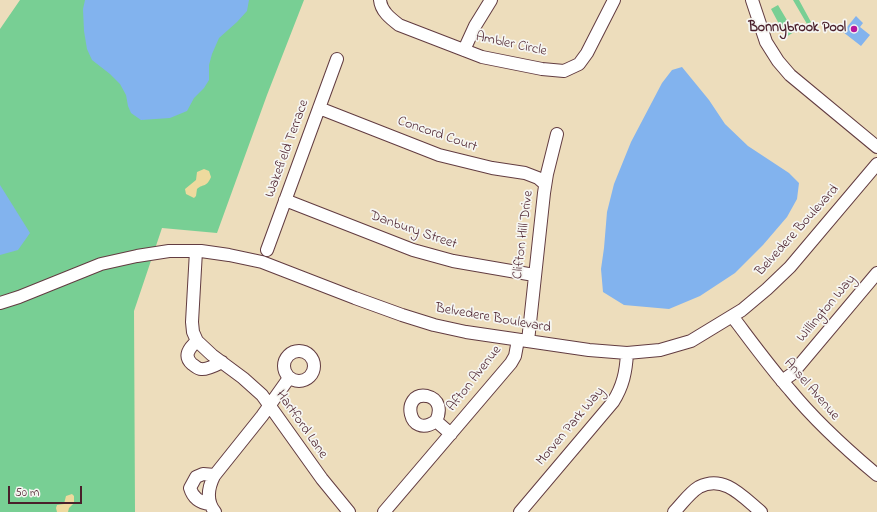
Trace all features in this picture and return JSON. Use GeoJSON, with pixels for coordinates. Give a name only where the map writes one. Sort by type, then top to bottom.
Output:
{"type":"FeatureCollection","features":[{"type":"Feature","properties":{"kind":"street","name":"Ambler Circle"},"geometry":{"type":"LineString","coordinates":[[380,0],[380,4],[387,16],[399,24],[482,58],[542,69],[564,71],[578,64],[587,53],[614,0]]}},
{"type":"Feature","properties":{"kind":"street"},"geometry":{"type":"LineString","coordinates":[[464,50],[475,26],[491,0]]}},
{"type":"Feature","properties":{"kind":"street"},"geometry":{"type":"LineString","coordinates":[[752,0],[766,42],[778,61],[790,75],[877,147]]}},
{"type":"Feature","properties":{"kind":"street","name":"Wakefield Terrace"},"geometry":{"type":"LineString","coordinates":[[267,250],[337,59]]}},
{"type":"Feature","properties":{"kind":"street","name":"Concord Court"},"geometry":{"type":"LineString","coordinates":[[319,108],[439,155],[492,168],[525,172],[538,178],[545,184]]}},
{"type":"Feature","properties":{"kind":"street","name":"Clifton Hill Drive"},"geometry":{"type":"LineString","coordinates":[[523,341],[534,275],[545,184],[557,134]]}},
{"type":"Feature","properties":{"kind":"street","name":"Belvedere Boulevard"},"geometry":{"type":"LineString","coordinates":[[0,303],[101,264],[169,251],[196,252],[229,255],[262,262],[355,298],[434,325],[466,332],[588,350],[627,353],[660,350],[691,341],[742,310],[767,289],[790,267],[877,164]]}},
{"type":"Feature","properties":{"kind":"street","name":"Danbury Street"},"geometry":{"type":"LineString","coordinates":[[285,200],[413,250],[453,261],[534,275]]}},
{"type":"Feature","properties":{"kind":"street"},"geometry":{"type":"LineString","coordinates":[[196,252],[192,322],[193,332],[197,341],[188,350],[187,356],[189,362],[195,367],[201,369],[222,362]]}},
{"type":"Feature","properties":{"kind":"street","name":"Willington Way"},"geometry":{"type":"LineString","coordinates":[[782,381],[792,374],[877,273]]}},
{"type":"Feature","properties":{"kind":"street","name":"Ansel Avenue"},"geometry":{"type":"LineString","coordinates":[[732,316],[782,381],[844,447],[877,475]]}},
{"type":"Feature","properties":{"kind":"street","name":"Hartford Lane"},"geometry":{"type":"LineString","coordinates":[[197,341],[203,348],[254,387],[270,406],[322,479],[349,512]]}},
{"type":"Feature","properties":{"kind":"street","name":"Afton Avenue"},"geometry":{"type":"LineString","coordinates":[[384,512],[511,363],[523,341]]}},
{"type":"Feature","properties":{"kind":"street","name":"Morven Park Way"},"geometry":{"type":"LineString","coordinates":[[520,512],[613,402],[623,382],[627,353]]}},
{"type":"Feature","properties":{"kind":"street"},"geometry":{"type":"LineString","coordinates":[[212,508],[210,484],[215,475],[270,406],[289,378]]}},
{"type":"Feature","properties":{"kind":"street","name":"Afton Avenue"},"geometry":{"type":"LineString","coordinates":[[436,421],[451,434]]}},
{"type":"Feature","properties":{"kind":"street"},"geometry":{"type":"LineString","coordinates":[[212,508],[192,495],[190,488],[196,476],[203,474],[215,475]]}},
{"type":"Feature","properties":{"kind":"street"},"geometry":{"type":"LineString","coordinates":[[674,512],[698,487],[711,484],[722,484],[734,490],[761,512]]}},
{"type":"Feature","properties":{"kind":"green space"},"geometry":{"type":"Polygon","coordinates":[[[20,0],[304,0],[267,95],[217,233],[162,228],[134,311],[135,512],[0,512],[0,29],[20,0]]]}},
{"type":"Feature","properties":{"kind":"green space"},"geometry":{"type":"Polygon","coordinates":[[[793,0],[799,0],[811,22],[807,24],[793,0]]]}},
{"type":"Feature","properties":{"kind":"green space"},"geometry":{"type":"Polygon","coordinates":[[[778,5],[794,32],[786,37],[771,9],[778,5]]]}},
{"type":"Feature","properties":{"kind":"sand"},"geometry":{"type":"Polygon","coordinates":[[[204,169],[209,171],[211,177],[208,183],[197,189],[196,196],[194,198],[186,194],[185,189],[196,180],[197,172],[204,169]]]}},
{"type":"Feature","properties":{"kind":"sand"},"geometry":{"type":"Polygon","coordinates":[[[72,494],[74,496],[74,503],[69,508],[68,512],[57,512],[57,505],[64,504],[66,496],[72,494]]]}},
{"type":"Feature","properties":{"kind":"water"},"geometry":{"type":"Polygon","coordinates":[[[85,0],[249,0],[247,11],[219,38],[209,65],[209,80],[204,88],[194,98],[187,111],[170,118],[141,120],[131,113],[126,95],[120,84],[92,60],[87,49],[84,31],[83,9],[85,0]]]}},
{"type":"Feature","properties":{"kind":"water","name":"Bonnybrook Pool"},"geometry":{"type":"Polygon","coordinates":[[[856,16],[863,23],[860,27],[870,35],[861,46],[843,32],[856,16]]]}},
{"type":"Feature","properties":{"kind":"water"},"geometry":{"type":"Polygon","coordinates":[[[682,67],[709,100],[725,124],[748,146],[789,173],[799,183],[797,199],[787,217],[763,245],[735,273],[700,296],[669,309],[624,305],[603,292],[601,269],[607,212],[614,184],[631,142],[662,83],[672,70],[682,67]]]}},
{"type":"Feature","properties":{"kind":"water"},"geometry":{"type":"Polygon","coordinates":[[[0,185],[30,233],[18,250],[0,255],[0,185]]]}},
{"type":"Feature","properties":{"kind":"place","name":"Bonnybrook Pool"},"geometry":{"type":"Point","coordinates":[854,29]}}]}
